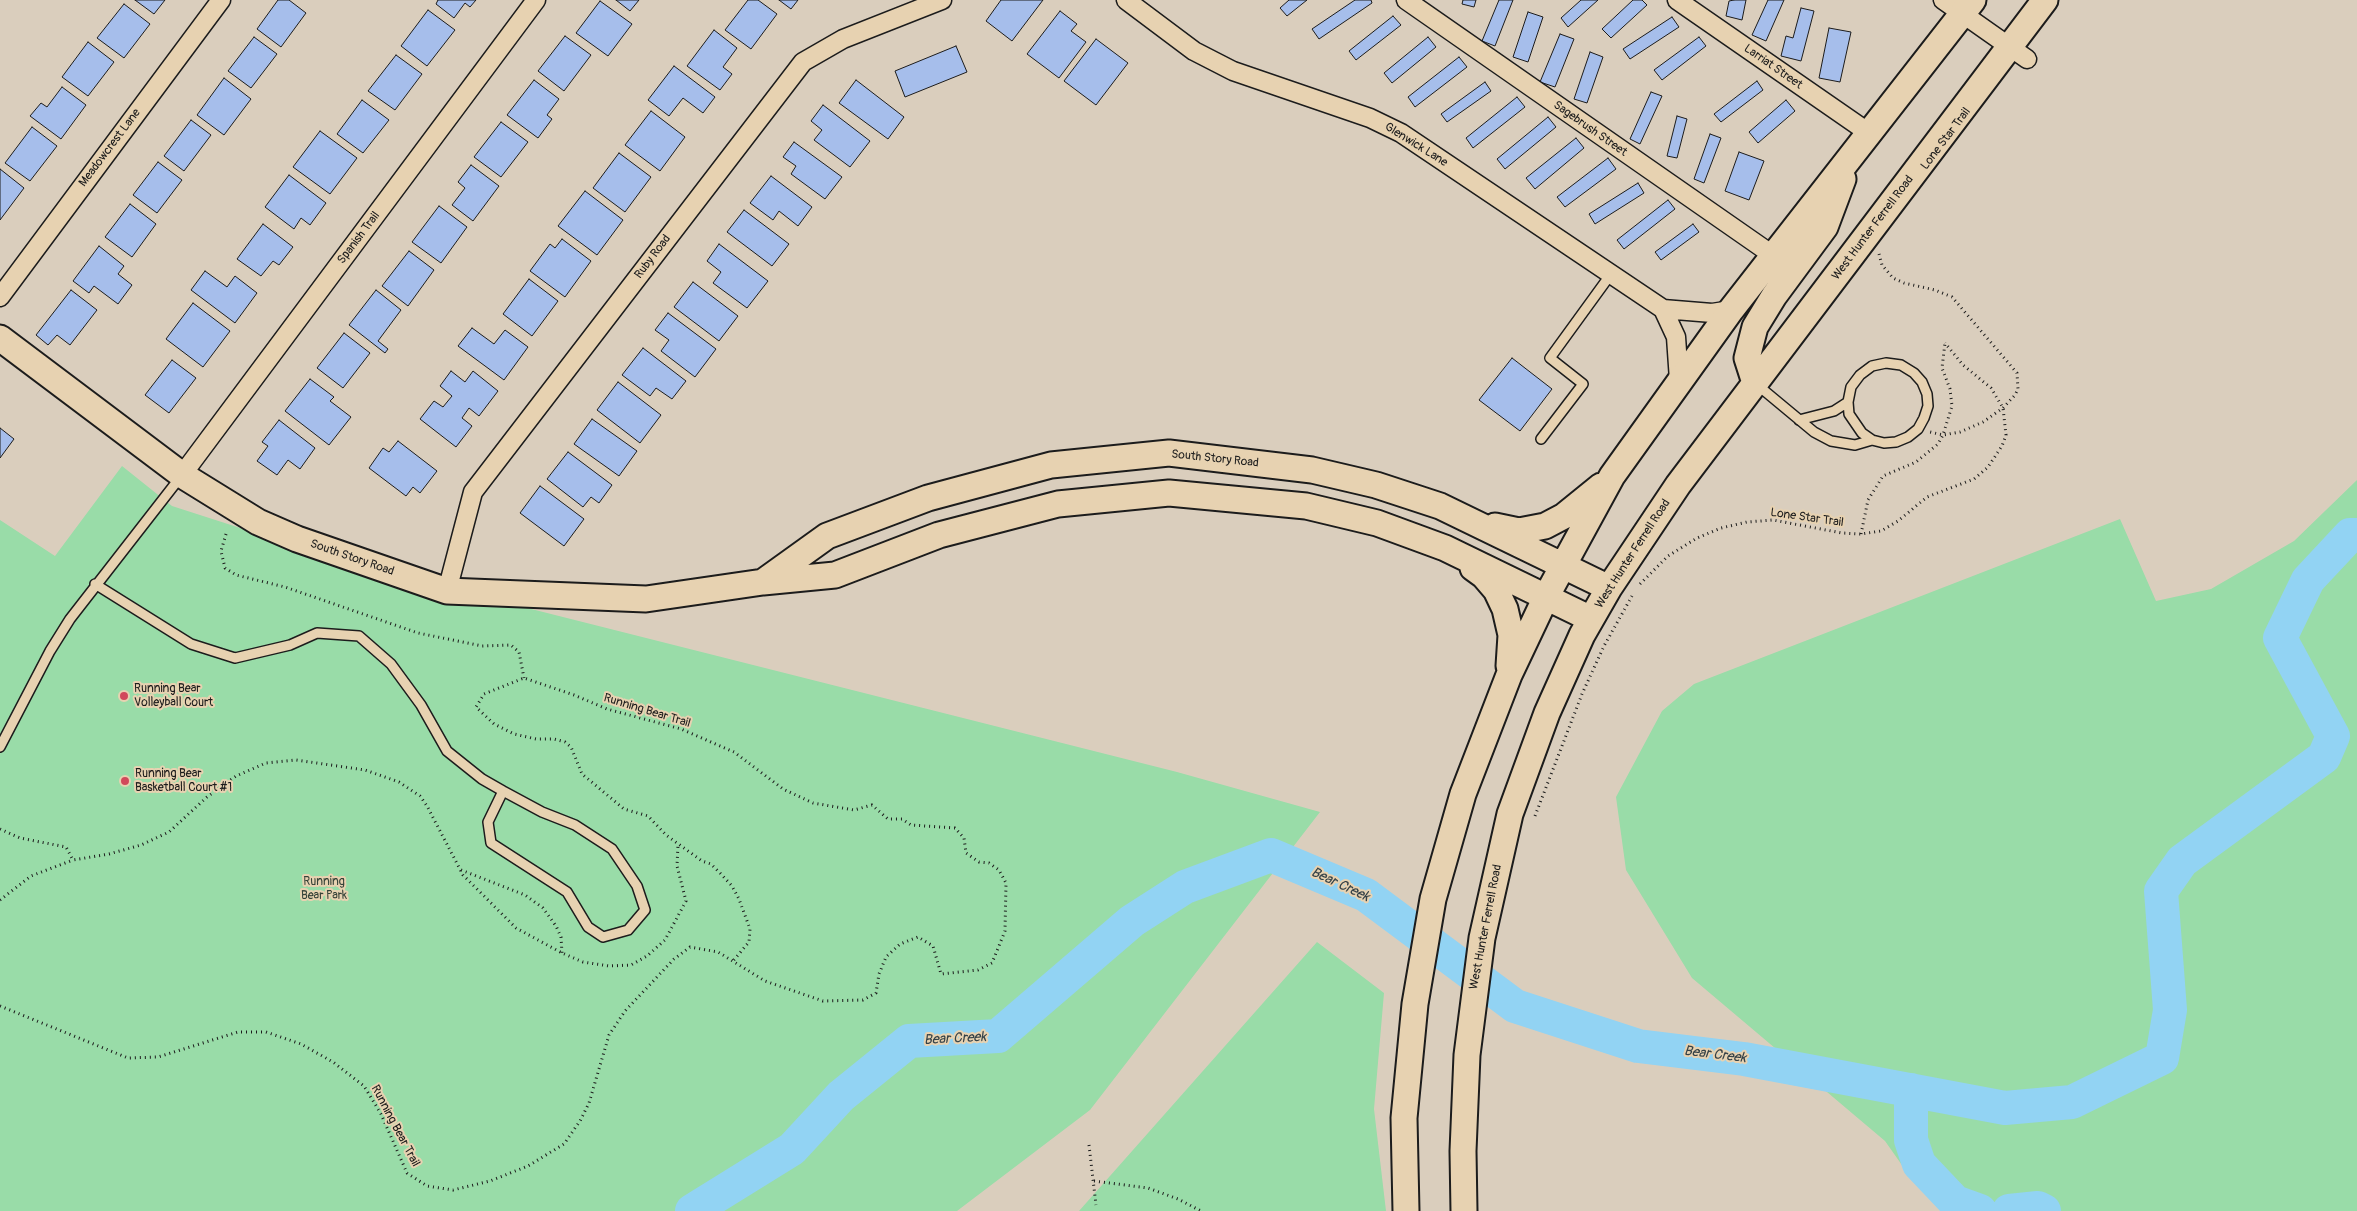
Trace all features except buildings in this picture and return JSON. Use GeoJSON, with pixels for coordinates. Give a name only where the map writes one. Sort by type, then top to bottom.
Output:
{"type":"FeatureCollection","features":[{"type":"Feature","properties":{"kind":"main road","name":"West Hunter Ferrell Road"},"geometry":{"type":"LineString","coordinates":[[1464,1211],[1466,1094],[1473,998],[1482,938],[1521,818],[1547,714],[1590,619],[1678,486],[1755,383],[2019,53],[2045,0]]}},
{"type":"Feature","properties":{"kind":"main road"},"geometry":{"type":"LineString","coordinates":[[1406,1211],[1404,1118],[1415,1004],[1433,900],[1463,794],[1509,675],[1546,597],[1612,476],[1679,380],[1731,310],[1852,156],[1960,5]]}},
{"type":"Feature","properties":{"kind":"main road"},"geometry":{"type":"LineString","coordinates":[[1755,383],[1747,358],[1755,327],[1774,296],[1824,227],[1852,156]]}},
{"type":"Feature","properties":{"kind":"main road","name":"South Story Road"},"geometry":{"type":"LineString","coordinates":[[0,338],[182,475],[251,518],[297,539],[447,591],[646,599],[763,582],[835,575],[940,535],[1058,504],[1169,493],[1306,506],[1377,523],[1445,548],[1590,619]]}},
{"type":"Feature","properties":{"kind":"main road","name":"South Story Road"},"geometry":{"type":"LineString","coordinates":[[763,582],[827,536],[928,498],[1051,465],[1169,453],[1312,470],[1376,485],[1440,506],[1610,588]]}},
{"type":"Feature","properties":{"kind":"main road"},"geometry":{"type":"LineString","coordinates":[[1466,518],[1519,531],[1546,526],[1564,516],[1612,476]]}},
{"type":"Feature","properties":{"kind":"main road"},"geometry":{"type":"LineString","coordinates":[[1445,548],[1484,576],[1496,590],[1505,609],[1511,635],[1509,675]]}},
{"type":"Feature","properties":{"kind":"street","name":"Meadowcrest Lane"},"geometry":{"type":"LineString","coordinates":[[0,297],[221,0]]}},
{"type":"Feature","properties":{"kind":"street","name":"Spanish Trail"},"geometry":{"type":"LineString","coordinates":[[182,475],[536,0]]}},
{"type":"Feature","properties":{"kind":"street","name":"Ruby Road"},"geometry":{"type":"LineString","coordinates":[[447,591],[473,492],[803,62],[843,39],[942,0]]}},
{"type":"Feature","properties":{"kind":"street","name":"Glenwick Lane"},"geometry":{"type":"LineString","coordinates":[[1126,0],[1194,51],[1233,71],[1370,118],[1401,133],[1663,309],[1712,313],[1731,310]]}},
{"type":"Feature","properties":{"kind":"street","name":"Sagebrush Street"},"geometry":{"type":"LineString","coordinates":[[1406,0],[1774,256]]}},
{"type":"Feature","properties":{"kind":"street","name":"Larriat Street"},"geometry":{"type":"LineString","coordinates":[[1677,0],[1869,133]]}},
{"type":"Feature","properties":{"kind":"street"},"geometry":{"type":"LineString","coordinates":[[1960,5],[2019,53]]}},
{"type":"Feature","properties":{"kind":"street"},"geometry":{"type":"LineString","coordinates":[[1663,309],[1676,337],[1679,380]]}},
{"type":"Feature","properties":{"kind":"lane"},"geometry":{"type":"LineString","coordinates":[[1541,439],[1584,384],[1550,358],[1611,274]]}},
{"type":"Feature","properties":{"kind":"lane"},"geometry":{"type":"LineString","coordinates":[[1886,363],[1901,365],[1914,372],[1922,382],[1927,394],[1928,406],[1918,429],[1908,437],[1896,442],[1884,443],[1872,440],[1862,433],[1854,424],[1849,414],[1848,402],[1851,387],[1860,375],[1872,366],[1886,363]]}},
{"type":"Feature","properties":{"kind":"lane"},"geometry":{"type":"LineString","coordinates":[[1755,383],[1814,432],[1831,441],[1855,445],[1872,440]]}},
{"type":"Feature","properties":{"kind":"lane"},"geometry":{"type":"LineString","coordinates":[[1799,420],[1825,414],[1848,402]]}},
{"type":"Feature","properties":{"kind":"lane"},"geometry":{"type":"LineString","coordinates":[[0,747],[50,651],[95,584],[182,475]]}},
{"type":"Feature","properties":{"kind":"lane"},"geometry":{"type":"LineString","coordinates":[[95,584],[191,644],[235,658],[290,644],[317,633],[360,636],[391,664],[421,705],[447,751],[482,779],[542,812],[575,825],[612,849],[637,886],[645,910],[628,930],[602,937],[588,926],[567,892],[491,843],[488,822],[503,791]]}},
{"type":"Feature","properties":{"kind":"path"},"geometry":{"type":"LineString","coordinates":[[1879,250],[1882,265],[1893,278],[1952,297],[2016,373],[2018,389],[2003,408],[1983,422],[1960,432],[1943,435],[1918,429]]}},
{"type":"Feature","properties":{"kind":"path","name":"Lone Star Trail"},"geometry":{"type":"LineString","coordinates":[[1521,818],[1569,728],[1604,646],[1635,591],[1668,556],[1697,538],[1721,528],[1747,522],[1773,520],[1842,533],[1861,534],[1881,531],[1898,521],[1927,497],[1941,490],[1964,485],[1988,467],[2002,446],[2006,435],[2003,408],[1991,388],[1963,365],[1945,342]]}},
{"type":"Feature","properties":{"kind":"path"},"geometry":{"type":"LineString","coordinates":[[226,534],[221,551],[225,568],[236,576],[285,587],[418,633],[482,646],[511,644],[519,652],[524,678],[484,694],[476,708],[494,724],[514,734],[536,740],[554,739],[565,742],[572,747],[582,774],[624,809],[648,816],[656,826],[678,844],[702,862],[711,864],[732,886],[750,929],[749,942],[733,961]]}},
{"type":"Feature","properties":{"kind":"path","name":"Running Bear Trail"},"geometry":{"type":"LineString","coordinates":[[0,1006],[128,1058],[158,1057],[238,1032],[266,1032],[301,1044],[333,1062],[364,1086],[381,1114],[407,1173],[427,1186],[453,1190],[490,1181],[528,1166],[564,1144],[580,1121],[589,1103],[608,1035],[625,1011],[674,959],[690,947],[718,952],[765,981],[823,1001],[863,1000],[876,993],[878,974],[886,957],[900,944],[918,937],[933,946],[940,974],[978,970],[992,963],[1000,948],[1005,931],[1006,883],[999,870],[989,864],[979,862],[966,853],[964,838],[955,828],[911,825],[902,819],[888,819],[872,805],[854,810],[813,803],[783,789],[734,752],[681,728],[607,709],[574,694],[524,678]]}},
{"type":"Feature","properties":{"kind":"path"},"geometry":{"type":"LineString","coordinates":[[0,900],[31,876],[73,860],[109,854],[141,845],[169,832],[207,797],[236,776],[266,763],[296,760],[365,770],[399,782],[420,796],[460,870],[516,928],[583,962],[609,966],[631,965],[647,956],[665,940],[686,901],[677,866],[678,844]]}},
{"type":"Feature","properties":{"kind":"path"},"geometry":{"type":"LineString","coordinates":[[0,829],[20,838],[66,847],[73,860]]}},
{"type":"Feature","properties":{"kind":"path"},"geometry":{"type":"LineString","coordinates":[[460,870],[524,895],[543,908],[556,926],[561,937],[562,953]]}},
{"type":"Feature","properties":{"kind":"path"},"geometry":{"type":"LineString","coordinates":[[1089,1145],[1096,1204]]}},
{"type":"Feature","properties":{"kind":"path"},"geometry":{"type":"LineString","coordinates":[[1094,1182],[1148,1188],[1178,1199],[1201,1211]]}},
{"type":"Feature","properties":{"kind":"green space","name":"Running Bear Park"},"geometry":{"type":"Polygon","coordinates":[[[122,466],[172,506],[349,563],[1177,772],[1320,812],[1090,1110],[957,1211],[0,1211],[0,520],[55,556],[122,466]]]}},
{"type":"Feature","properties":{"kind":"green space"},"geometry":{"type":"Polygon","coordinates":[[[2357,480],[2357,1211],[1960,1211],[1904,1168],[1885,1141],[1692,978],[1626,870],[1616,797],[1662,711],[1694,684],[2120,519],[2156,601],[2211,589],[2294,541],[2357,480]]]}},
{"type":"Feature","properties":{"kind":"green space"},"geometry":{"type":"Polygon","coordinates":[[[1317,942],[1384,993],[1374,1109],[1386,1211],[1079,1211],[1317,942]]]}},
{"type":"Feature","properties":{"kind":"waterway","name":"Bear Creek"},"geometry":{"type":"LineString","coordinates":[[692,1211],[792,1149],[841,1096],[909,1041],[998,1036],[1132,921],[1185,887],[1271,855],[1366,895],[1515,1006],[1638,1046],[1744,1059],[2005,1108],[2072,1102],[2162,1058],[2170,1010],[2161,891],[2182,861],[2324,757],[2333,736],[2280,638],[2308,580],[2350,535],[2357,535]]}},
{"type":"Feature","properties":{"kind":"waterway","name":"Bear Creek"},"geometry":{"type":"LineString","coordinates":[[1911,1090],[1911,1140],[1919,1164],[1955,1202],[1980,1211]]}},
{"type":"Feature","properties":{"kind":"waterway","name":"Bear Creek"},"geometry":{"type":"LineString","coordinates":[[2009,1211],[2038,1208],[2044,1211]]}},
{"type":"Feature","properties":{"kind":"place","name":"Running Bear Volleyball Court"},"geometry":{"type":"Point","coordinates":[124,696]}},
{"type":"Feature","properties":{"kind":"place","name":"Running Bear Basketball Court #1"},"geometry":{"type":"Point","coordinates":[125,781]}}]}
